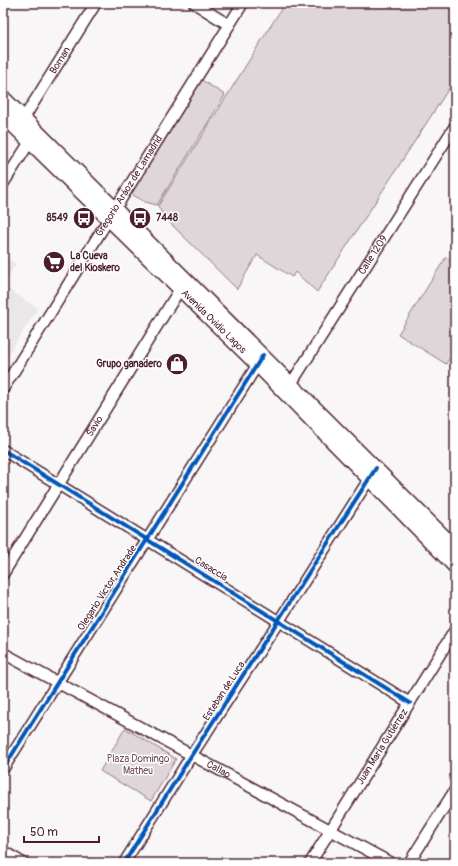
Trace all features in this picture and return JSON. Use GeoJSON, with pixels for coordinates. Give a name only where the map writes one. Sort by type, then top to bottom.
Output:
{"type":"FeatureCollection","features":[{"type":"Feature","properties":{"kind":"main road","name":"Avenida Ovidio Lagos"},"geometry":{"type":"LineString","coordinates":[[3,98],[24,118],[34,136]]}},
{"type":"Feature","properties":{"kind":"main road","name":"Avenida Ovidio Lagos"},"geometry":{"type":"LineString","coordinates":[[3,115],[34,136],[373,474],[455,548]]}},
{"type":"Feature","properties":{"kind":"main road","name":"Avenida Ovidio Lagos"},"geometry":{"type":"LineString","coordinates":[[260,360],[291,384],[455,566]]}},
{"type":"Feature","properties":{"kind":"street","name":"Boman"},"geometry":{"type":"LineString","coordinates":[[24,118],[96,3]]}},
{"type":"Feature","properties":{"kind":"street"},"geometry":{"type":"LineString","coordinates":[[194,3],[229,25]]}},
{"type":"Feature","properties":{"kind":"street","name":"Gregorio Aráoz de Lamadrid"},"geometry":{"type":"LineString","coordinates":[[3,389],[243,3]]}},
{"type":"Feature","properties":{"kind":"street","name":"Calle 1209"},"geometry":{"type":"LineString","coordinates":[[291,384],[455,126]]}},
{"type":"Feature","properties":{"kind":"street"},"geometry":{"type":"LineString","coordinates":[[3,184],[34,136]]}},
{"type":"Feature","properties":{"kind":"street","name":"Savio"},"geometry":{"type":"LineString","coordinates":[[3,574],[184,284]]}},
{"type":"Feature","properties":{"kind":"street","name":"Olegario Victor Andrade"},"geometry":{"type":"LineString","coordinates":[[3,768],[260,360]]}},
{"type":"Feature","properties":{"kind":"street","name":"Casaccia"},"geometry":{"type":"LineString","coordinates":[[3,450],[410,703]]}},
{"type":"Feature","properties":{"kind":"street","name":"Esteban de Luca"},"geometry":{"type":"LineString","coordinates":[[124,863],[191,756],[373,474]]}},
{"type":"Feature","properties":{"kind":"street","name":"Juan María Gutiérrez"},"geometry":{"type":"LineString","coordinates":[[310,863],[455,630]]}},
{"type":"Feature","properties":{"kind":"street","name":"Callao"},"geometry":{"type":"LineString","coordinates":[[3,653],[391,863]]}},
{"type":"Feature","properties":{"kind":"street"},"geometry":{"type":"LineString","coordinates":[[409,863],[455,790]]}},
{"type":"Feature","properties":{"kind":"street"},"geometry":{"type":"LineString","coordinates":[[3,851],[23,863]]}},
{"type":"Feature","properties":{"kind":"shaded area"},"geometry":{"type":"Polygon","coordinates":[[[3,146],[10,153],[3,165],[3,146]]]}},
{"type":"Feature","properties":{"kind":"shaded area"},"geometry":{"type":"Polygon","coordinates":[[[3,255],[16,264],[3,283],[3,255]]]}},
{"type":"Feature","properties":{"kind":"shaded area"},"geometry":{"type":"Polygon","coordinates":[[[3,286],[38,308],[3,362],[3,286]]]}},
{"type":"Feature","properties":{"kind":"green space"},"geometry":{"type":"Polygon","coordinates":[[[285,3],[455,3],[455,79],[317,292],[295,272],[292,277],[257,255],[237,289],[164,217],[158,206],[285,3]]]}},
{"type":"Feature","properties":{"kind":"green space"},"geometry":{"type":"Polygon","coordinates":[[[200,79],[225,95],[157,205],[145,202],[133,195],[132,189],[200,79]]]}},
{"type":"Feature","properties":{"kind":"green space"},"geometry":{"type":"Polygon","coordinates":[[[446,257],[455,263],[455,349],[446,364],[398,334],[446,257]]]}},
{"type":"Feature","properties":{"kind":"green space","name":"Plaza Domingo Matheu"},"geometry":{"type":"Polygon","coordinates":[[[125,728],[176,759],[151,801],[100,771],[125,728]]]}},
{"type":"Feature","properties":{"kind":"cycle path"},"geometry":{"type":"LineString","coordinates":[[3,769],[263,355]]}},
{"type":"Feature","properties":{"kind":"cycle path"},"geometry":{"type":"LineString","coordinates":[[3,450],[410,703]]}},
{"type":"Feature","properties":{"kind":"cycle path"},"geometry":{"type":"LineString","coordinates":[[124,863],[376,468]]}},
{"type":"Feature","properties":{"kind":"place","name":"8549"},"geometry":{"type":"Point","coordinates":[84,218]}},
{"type":"Feature","properties":{"kind":"place","name":"7448"},"geometry":{"type":"Point","coordinates":[140,218]}},
{"type":"Feature","properties":{"kind":"place","name":"La Cueva del Kioskero"},"geometry":{"type":"Point","coordinates":[54,262]}},
{"type":"Feature","properties":{"kind":"place","name":"Grupo ganadero"},"geometry":{"type":"Point","coordinates":[177,364]}}]}
